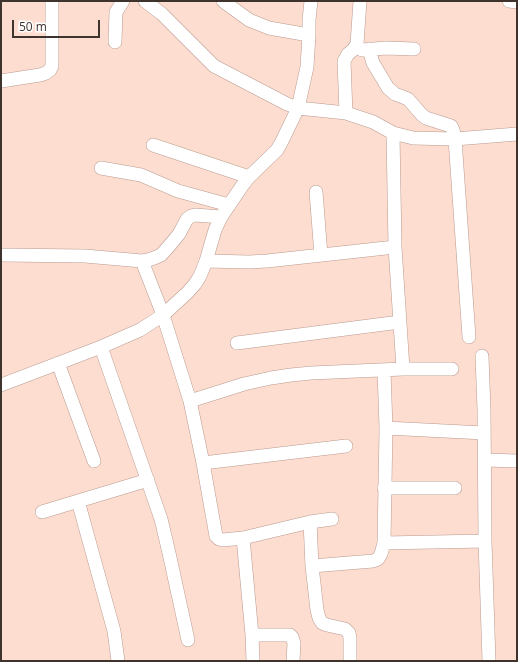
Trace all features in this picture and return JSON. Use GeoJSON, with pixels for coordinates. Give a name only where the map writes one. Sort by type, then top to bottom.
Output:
{"type":"FeatureCollection","features":[{"type":"Feature","properties":{"kind":"street"},"geometry":{"type":"LineString","coordinates":[[1,81],[40,75],[50,70],[52,66],[52,1]]}},
{"type":"Feature","properties":{"kind":"street"},"geometry":{"type":"LineString","coordinates":[[115,42],[116,12],[123,1]]}},
{"type":"Feature","properties":{"kind":"street"},"geometry":{"type":"LineString","coordinates":[[145,1],[162,14],[214,66],[287,104],[298,108],[340,113],[373,122],[393,133],[413,138],[455,139],[517,134]]}},
{"type":"Feature","properties":{"kind":"street"},"geometry":{"type":"LineString","coordinates":[[223,1],[249,20],[259,24],[277,30],[309,35]]}},
{"type":"Feature","properties":{"kind":"street"},"geometry":{"type":"LineString","coordinates":[[340,113],[344,61],[356,44],[360,1]]}},
{"type":"Feature","properties":{"kind":"street"},"geometry":{"type":"LineString","coordinates":[[509,1],[517,2]]}},
{"type":"Feature","properties":{"kind":"street"},"geometry":{"type":"LineString","coordinates":[[1,385],[101,347],[140,330],[163,315],[195,284],[200,276],[214,261],[215,230],[221,218],[249,177],[277,150],[298,108],[307,67],[310,11]]}},
{"type":"Feature","properties":{"kind":"street"},"geometry":{"type":"LineString","coordinates":[[353,50],[386,48],[414,49]]}},
{"type":"Feature","properties":{"kind":"street"},"geometry":{"type":"LineString","coordinates":[[369,49],[373,63],[388,88],[395,94],[408,99],[426,118],[451,126],[453,130],[455,139],[469,337]]}},
{"type":"Feature","properties":{"kind":"street"},"geometry":{"type":"LineString","coordinates":[[393,133],[394,247],[403,369]]}},
{"type":"Feature","properties":{"kind":"street"},"geometry":{"type":"LineString","coordinates":[[153,145],[249,177]]}},
{"type":"Feature","properties":{"kind":"street"},"geometry":{"type":"LineString","coordinates":[[101,168],[141,175],[178,191],[229,205]]}},
{"type":"Feature","properties":{"kind":"street"},"geometry":{"type":"LineString","coordinates":[[316,192],[321,255]]}},
{"type":"Feature","properties":{"kind":"street"},"geometry":{"type":"LineString","coordinates":[[1,255],[85,256],[142,261],[148,260],[160,254],[174,240],[190,216],[195,215],[221,218]]}},
{"type":"Feature","properties":{"kind":"street"},"geometry":{"type":"LineString","coordinates":[[214,261],[267,261],[394,247]]}},
{"type":"Feature","properties":{"kind":"street"},"geometry":{"type":"LineString","coordinates":[[142,261],[163,315],[190,401],[216,536],[223,540],[242,538],[310,522],[332,519]]}},
{"type":"Feature","properties":{"kind":"street"},"geometry":{"type":"LineString","coordinates":[[237,343],[400,322]]}},
{"type":"Feature","properties":{"kind":"street"},"geometry":{"type":"LineString","coordinates":[[101,347],[161,520],[170,553],[188,640]]}},
{"type":"Feature","properties":{"kind":"street"},"geometry":{"type":"LineString","coordinates":[[482,356],[489,661]]}},
{"type":"Feature","properties":{"kind":"street"},"geometry":{"type":"LineString","coordinates":[[58,363],[94,461]]}},
{"type":"Feature","properties":{"kind":"street"},"geometry":{"type":"LineString","coordinates":[[190,401],[244,384],[271,378],[311,373],[403,369],[452,369]]}},
{"type":"Feature","properties":{"kind":"street"},"geometry":{"type":"LineString","coordinates":[[312,566],[373,561],[378,559],[381,554],[384,543],[386,428],[384,370]]}},
{"type":"Feature","properties":{"kind":"street"},"geometry":{"type":"LineString","coordinates":[[386,428],[484,433]]}},
{"type":"Feature","properties":{"kind":"street"},"geometry":{"type":"LineString","coordinates":[[203,463],[346,446]]}},
{"type":"Feature","properties":{"kind":"street"},"geometry":{"type":"LineString","coordinates":[[485,460],[517,461]]}},
{"type":"Feature","properties":{"kind":"street"},"geometry":{"type":"LineString","coordinates":[[42,512],[148,480]]}},
{"type":"Feature","properties":{"kind":"street"},"geometry":{"type":"LineString","coordinates":[[384,488],[454,488]]}},
{"type":"Feature","properties":{"kind":"street"},"geometry":{"type":"LineString","coordinates":[[78,502],[114,631],[118,661]]}},
{"type":"Feature","properties":{"kind":"street"},"geometry":{"type":"LineString","coordinates":[[310,522],[312,566],[319,618],[322,623],[345,629],[349,633],[350,661]]}},
{"type":"Feature","properties":{"kind":"street"},"geometry":{"type":"LineString","coordinates":[[242,538],[252,635],[253,661]]}},
{"type":"Feature","properties":{"kind":"street"},"geometry":{"type":"LineString","coordinates":[[384,543],[486,541]]}},
{"type":"Feature","properties":{"kind":"street"},"geometry":{"type":"LineString","coordinates":[[252,635],[290,635],[294,643],[293,661]]}}]}
